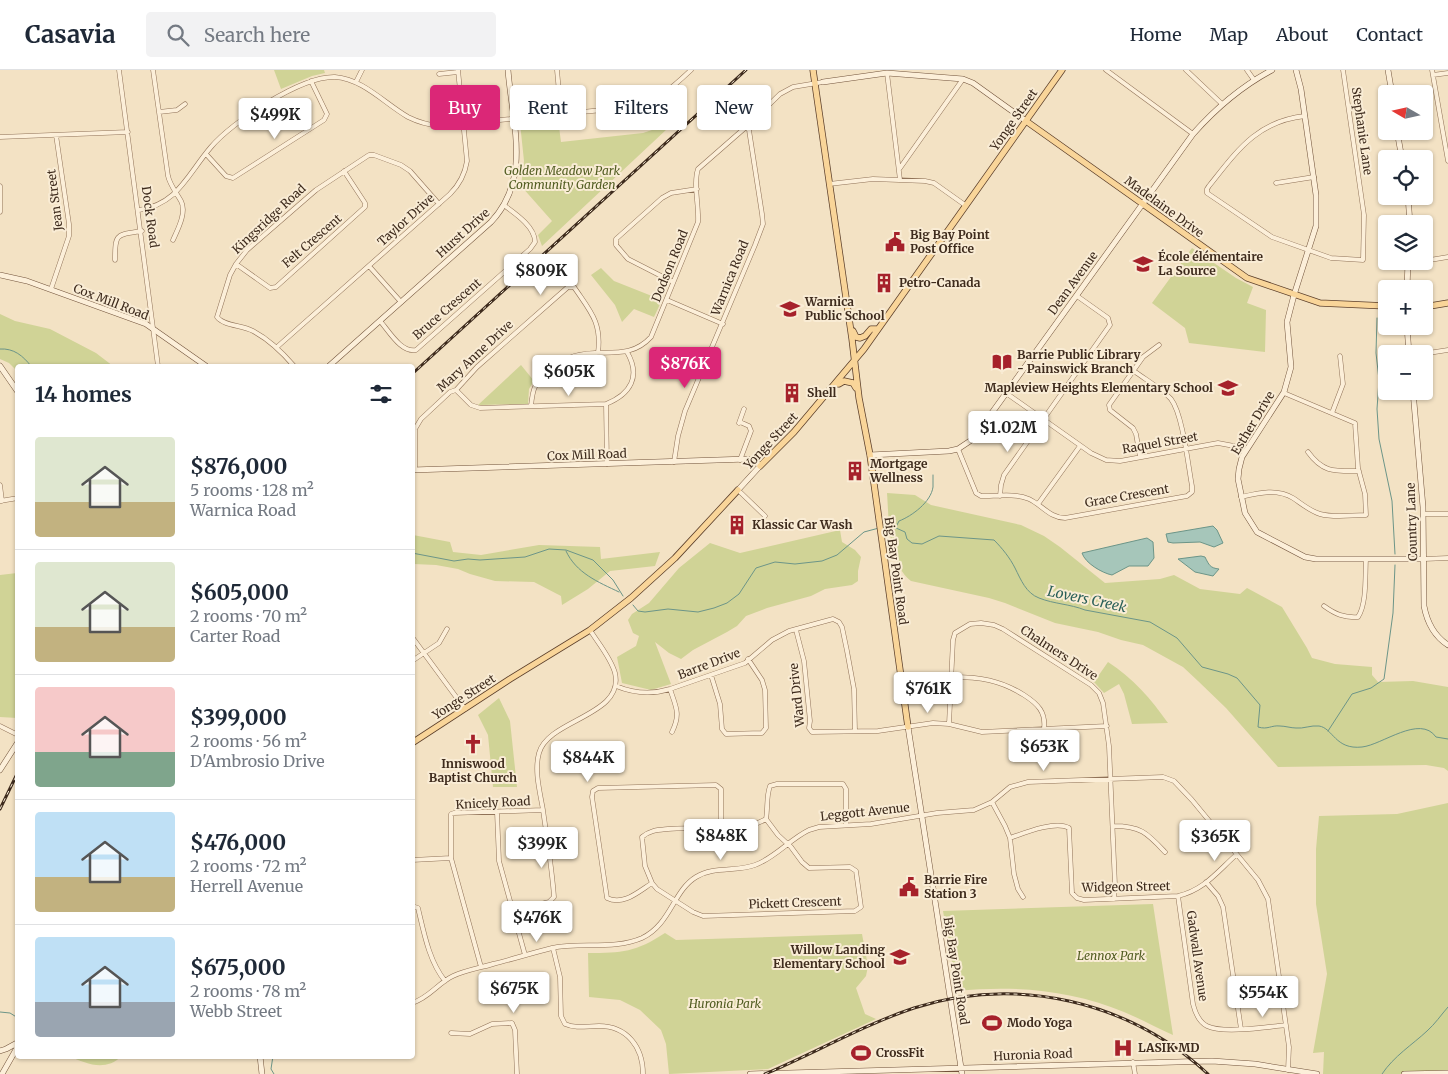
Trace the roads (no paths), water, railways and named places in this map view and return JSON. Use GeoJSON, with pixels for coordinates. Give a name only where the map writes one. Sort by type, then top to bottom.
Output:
{"type":"FeatureCollection","features":[{"type":"Feature","properties":{"kind":"main road","name":"Big Bay Point Road"},"geometry":{"type":"LineString","coordinates":[[813,70],[908,727]]}},
{"type":"Feature","properties":{"kind":"main road","name":"Yonge Street"},"geometry":{"type":"LineString","coordinates":[[760,466],[794,432],[855,360],[1062,70]]}},
{"type":"Feature","properties":{"kind":"main road","name":"Madelaine Drive"},"geometry":{"type":"LineString","coordinates":[[1026,121],[1244,276],[1322,304],[1378,306]]}},
{"type":"Feature","properties":{"kind":"main road"},"geometry":{"type":"LineString","coordinates":[[1433,306],[1448,303]]}},
{"type":"Feature","properties":{"kind":"main road"},"geometry":{"type":"LineString","coordinates":[[850,324],[855,336],[859,338],[864,337],[871,330],[878,329]]}},
{"type":"Feature","properties":{"kind":"main road"},"geometry":{"type":"LineString","coordinates":[[835,384],[844,381],[853,383],[859,398]]}},
{"type":"Feature","properties":{"kind":"main road","name":"Yonge Street"},"geometry":{"type":"LineString","coordinates":[[415,740],[590,630],[631,598],[675,558],[738,490]]}},
{"type":"Feature","properties":{"kind":"street","name":"Dock Road"},"geometry":{"type":"LineString","coordinates":[[119,70],[142,231],[158,364]]}},
{"type":"Feature","properties":{"kind":"street"},"geometry":{"type":"LineString","coordinates":[[153,70],[168,176],[182,201],[183,209],[182,218],[173,240]]}},
{"type":"Feature","properties":{"kind":"street"},"geometry":{"type":"LineString","coordinates":[[356,82],[362,70]]}},
{"type":"Feature","properties":{"kind":"street","name":"Hurst Drive"},"geometry":{"type":"LineString","coordinates":[[508,70],[510,86]]}},
{"type":"Feature","properties":{"kind":"street"},"geometry":{"type":"LineString","coordinates":[[557,70],[558,85]]}},
{"type":"Feature","properties":{"kind":"street"},"geometry":{"type":"LineString","coordinates":[[1106,70],[1193,134]]}},
{"type":"Feature","properties":{"kind":"street"},"geometry":{"type":"LineString","coordinates":[[1186,70],[1222,104]]}},
{"type":"Feature","properties":{"kind":"street"},"geometry":{"type":"LineString","coordinates":[[1247,70],[1254,80]]}},
{"type":"Feature","properties":{"kind":"street","name":"Dean Avenue"},"geometry":{"type":"LineString","coordinates":[[870,455],[945,452],[958,449],[969,443],[976,436],[1193,134],[1222,104],[1254,80],[1272,70]]}},
{"type":"Feature","properties":{"kind":"street","name":"Esther Drive"},"geometry":{"type":"LineString","coordinates":[[1296,70],[1314,177],[1317,215],[1314,234],[1294,295],[1288,322],[1291,367],[1284,393],[1240,463],[1238,474],[1245,513],[1257,532],[1305,556],[1316,559],[1448,558]]}},
{"type":"Feature","properties":{"kind":"street","name":"Stephanie Lane"},"geometry":{"type":"LineString","coordinates":[[1309,250],[1333,258],[1363,260],[1364,215],[1343,70]]}},
{"type":"Feature","properties":{"kind":"street"},"geometry":{"type":"LineString","coordinates":[[1388,70],[1390,85]]}},
{"type":"Feature","properties":{"kind":"street"},"geometry":{"type":"LineString","coordinates":[[1432,70],[1448,160]]}},
{"type":"Feature","properties":{"kind":"street"},"geometry":{"type":"LineString","coordinates":[[439,74],[458,71]]}},
{"type":"Feature","properties":{"kind":"street","name":"Taylor Drive"},"geometry":{"type":"LineString","coordinates":[[458,71],[460,85]]}},
{"type":"Feature","properties":{"kind":"street"},"geometry":{"type":"LineString","coordinates":[[586,112],[633,107],[644,104],[661,96],[688,71]]}},
{"type":"Feature","properties":{"kind":"street"},"geometry":{"type":"LineString","coordinates":[[823,82],[887,73],[920,74],[963,79],[973,83],[1026,121]]}},
{"type":"Feature","properties":{"kind":"street"},"geometry":{"type":"LineString","coordinates":[[887,73],[900,180]]}},
{"type":"Feature","properties":{"kind":"street"},"geometry":{"type":"LineString","coordinates":[[1433,76],[1448,73]]}},
{"type":"Feature","properties":{"kind":"street"},"geometry":{"type":"LineString","coordinates":[[139,210],[160,205],[176,193],[225,132],[239,121],[270,102],[311,82],[334,78],[356,82],[415,120],[430,124]]}},
{"type":"Feature","properties":{"kind":"street"},"geometry":{"type":"LineString","coordinates":[[900,168],[963,79]]}},
{"type":"Feature","properties":{"kind":"street"},"geometry":{"type":"LineString","coordinates":[[206,154],[226,176],[233,178],[324,120],[327,114],[311,82]]}},
{"type":"Feature","properties":{"kind":"street","name":"Dodson Road"},"geometry":{"type":"LineString","coordinates":[[771,103],[780,94],[793,87],[823,82]]}},
{"type":"Feature","properties":{"kind":"street"},"geometry":{"type":"LineString","coordinates":[[159,112],[177,110],[185,104]]}},
{"type":"Feature","properties":{"kind":"street"},"geometry":{"type":"LineString","coordinates":[[1305,116],[1278,123],[1253,136],[1236,152],[1208,187],[1207,192],[1210,196],[1267,235],[1309,250]]}},
{"type":"Feature","properties":{"kind":"street","name":"Taylor Drive"},"geometry":{"type":"LineString","coordinates":[[277,347],[457,187],[465,171],[467,156],[465,130]]}},
{"type":"Feature","properties":{"kind":"street","name":"Hurst Drive"},"geometry":{"type":"LineString","coordinates":[[331,364],[491,222],[505,206],[512,189],[516,170],[514,130]]}},
{"type":"Feature","properties":{"kind":"street","name":"Dodson Road"},"geometry":{"type":"LineString","coordinates":[[531,406],[532,390],[536,384],[566,359],[576,355],[627,352],[644,345],[651,337],[698,222],[699,206],[695,177],[698,169],[742,130]]}},
{"type":"Feature","properties":{"kind":"street","name":"Warnica Road"},"geometry":{"type":"LineString","coordinates":[[674,462],[678,436],[685,411],[755,245],[762,224],[749,130]]}},
{"type":"Feature","properties":{"kind":"street"},"geometry":{"type":"LineString","coordinates":[[0,137],[128,132]]}},
{"type":"Feature","properties":{"kind":"street","name":"Jean Street"},"geometry":{"type":"LineString","coordinates":[[51,289],[69,236],[56,135]]}},
{"type":"Feature","properties":{"kind":"street","name":"Kingsridge Road"},"geometry":{"type":"LineString","coordinates":[[292,364],[277,347],[253,331],[216,317],[225,286],[236,264],[248,250],[316,190],[369,155],[401,165],[410,171],[439,204]]}},
{"type":"Feature","properties":{"kind":"street","name":"Felt Crescent"},"geometry":{"type":"LineString","coordinates":[[236,264],[270,288],[276,287],[365,207],[365,203],[344,171]]}},
{"type":"Feature","properties":{"kind":"street"},"geometry":{"type":"LineString","coordinates":[[1276,183],[1314,177]]}},
{"type":"Feature","properties":{"kind":"street"},"geometry":{"type":"LineString","coordinates":[[829,184],[860,180],[900,180],[934,184],[965,205]]}},
{"type":"Feature","properties":{"kind":"street"},"geometry":{"type":"LineString","coordinates":[[0,186],[0,212]]}},
{"type":"Feature","properties":{"kind":"street"},"geometry":{"type":"LineString","coordinates":[[673,282],[628,259],[616,245],[616,239],[662,198],[671,193],[697,189]]}},
{"type":"Feature","properties":{"kind":"street","name":"Bruce Crescent"},"geometry":{"type":"LineString","coordinates":[[380,321],[403,347],[409,350],[416,350],[530,249],[535,242],[533,233],[518,216],[505,206]]}},
{"type":"Feature","properties":{"kind":"street"},"geometry":{"type":"LineString","coordinates":[[115,260],[118,237],[122,234],[142,231]]}},
{"type":"Feature","properties":{"kind":"street"},"geometry":{"type":"LineString","coordinates":[[1433,260],[1448,258]]}},
{"type":"Feature","properties":{"kind":"street"},"geometry":{"type":"LineString","coordinates":[[369,266],[401,302]]}},
{"type":"Feature","properties":{"kind":"street","name":"Cox Mill Road"},"geometry":{"type":"LineString","coordinates":[[0,275],[51,289],[146,324],[203,364]]}},
{"type":"Feature","properties":{"kind":"street","name":"Mary Anne Drive"},"geometry":{"type":"LineString","coordinates":[[415,429],[421,419],[450,392],[456,390],[477,367],[568,286],[574,287],[598,327],[598,354]]}},
{"type":"Feature","properties":{"kind":"street"},"geometry":{"type":"LineString","coordinates":[[1000,496],[1000,485],[1004,475],[1110,325],[1108,318],[1077,296]]}},
{"type":"Feature","properties":{"kind":"street"},"geometry":{"type":"LineString","coordinates":[[667,300],[722,324]]}},
{"type":"Feature","properties":{"kind":"street"},"geometry":{"type":"LineString","coordinates":[[1140,457],[1136,434],[1133,428],[1109,408],[1143,357],[1159,345]]}},
{"type":"Feature","properties":{"kind":"street"},"geometry":{"type":"LineString","coordinates":[[1433,352],[1448,350]]}},
{"type":"Feature","properties":{"kind":"street"},"geometry":{"type":"LineString","coordinates":[[456,390],[471,405],[480,408],[606,404],[619,399],[631,385],[634,378],[632,360],[627,352]]}},
{"type":"Feature","properties":{"kind":"street"},"geometry":{"type":"LineString","coordinates":[[1332,413],[1343,384],[1340,356]]}},
{"type":"Feature","properties":{"kind":"street"},"geometry":{"type":"LineString","coordinates":[[0,366],[15,388]]}},
{"type":"Feature","properties":{"kind":"street","name":"Grace Crescent"},"geometry":{"type":"LineString","coordinates":[[958,449],[976,493],[981,496],[1020,496],[1038,504],[1054,516],[1065,518],[1187,496],[1192,490],[1179,416],[1173,402],[1163,391],[1134,371]]}},
{"type":"Feature","properties":{"kind":"street"},"geometry":{"type":"LineString","coordinates":[[1241,497],[1278,492],[1288,495],[1309,510],[1323,515],[1366,515],[1366,496],[1359,471],[1355,423],[1284,393]]}},
{"type":"Feature","properties":{"kind":"street","name":"Raquel Street"},"geometry":{"type":"LineString","coordinates":[[1006,394],[1080,446],[1106,460],[1140,457],[1218,443],[1234,446],[1246,452]]}},
{"type":"Feature","properties":{"kind":"street","name":"Country Lane"},"geometry":{"type":"LineString","coordinates":[[1414,400],[1423,514],[1424,606],[1426,617],[1432,629],[1448,645]]}},
{"type":"Feature","properties":{"kind":"street"},"geometry":{"type":"LineString","coordinates":[[606,404],[607,464]]}},
{"type":"Feature","properties":{"kind":"street"},"geometry":{"type":"LineString","coordinates":[[740,460],[751,430],[749,426],[739,423],[744,409]]}},
{"type":"Feature","properties":{"kind":"street"},"geometry":{"type":"LineString","coordinates":[[1038,504],[1080,446]]}},
{"type":"Feature","properties":{"kind":"street"},"geometry":{"type":"LineString","coordinates":[[1308,452],[1328,470],[1359,471]]}},
{"type":"Feature","properties":{"kind":"street","name":"Cox Mill Road"},"geometry":{"type":"LineString","coordinates":[[415,470],[748,459],[760,466]]}},
{"type":"Feature","properties":{"kind":"street","name":"Yonge Street"},"geometry":{"type":"LineString","coordinates":[[738,490],[760,466]]}},
{"type":"Feature","properties":{"kind":"street"},"geometry":{"type":"LineString","coordinates":[[0,485],[1,501],[15,499]]}},
{"type":"Feature","properties":{"kind":"street"},"geometry":{"type":"LineString","coordinates":[[738,490],[765,516]]}},
{"type":"Feature","properties":{"kind":"street"},"geometry":{"type":"LineString","coordinates":[[1423,514],[1448,514]]}},
{"type":"Feature","properties":{"kind":"street"},"geometry":{"type":"LineString","coordinates":[[1324,606],[1337,615],[1351,618],[1358,617],[1361,612],[1365,590],[1366,559]]}},
{"type":"Feature","properties":{"kind":"street","name":"Barre Drive"},"geometry":{"type":"LineString","coordinates":[[616,686],[645,693],[658,693],[670,690],[745,663],[772,640],[789,631],[834,619],[842,627],[854,689],[855,731]]}},
{"type":"Feature","properties":{"kind":"street","name":"Chalmers Drive"},"geometry":{"type":"LineString","coordinates":[[949,724],[953,640],[955,633],[970,624],[981,623],[1003,628],[1091,685],[1099,693],[1103,703],[1111,779],[1114,826],[1114,899]]}},
{"type":"Feature","properties":{"kind":"street"},"geometry":{"type":"LineString","coordinates":[[415,659],[438,643],[447,629]]}},
{"type":"Feature","properties":{"kind":"street"},"geometry":{"type":"LineString","coordinates":[[513,911],[549,902],[554,897],[537,762],[539,751],[548,738],[606,702],[616,686],[615,672],[590,630]]}},
{"type":"Feature","properties":{"kind":"street","name":"Ward Drive"},"geometry":{"type":"LineString","coordinates":[[796,630],[804,661],[808,688],[809,728],[812,732],[878,731],[932,723],[949,724],[982,732],[1106,726]]}},
{"type":"Feature","properties":{"kind":"street"},"geometry":{"type":"LineString","coordinates":[[415,641],[465,709]]}},
{"type":"Feature","properties":{"kind":"street"},"geometry":{"type":"LineString","coordinates":[[710,675],[720,704],[722,729],[726,734],[762,733],[766,728],[765,690],[762,680],[748,659]]}},
{"type":"Feature","properties":{"kind":"street"},"geometry":{"type":"LineString","coordinates":[[952,677],[988,679],[1008,685],[1034,701],[1040,707],[1044,730]]}},
{"type":"Feature","properties":{"kind":"street"},"geometry":{"type":"LineString","coordinates":[[670,690],[677,711],[678,721],[672,732]]}},
{"type":"Feature","properties":{"kind":"street"},"geometry":{"type":"LineString","coordinates":[[0,726],[15,734]]}},
{"type":"Feature","properties":{"kind":"street","name":"Big Bay Point Road"},"geometry":{"type":"LineString","coordinates":[[908,727],[962,1074]]}},
{"type":"Feature","properties":{"kind":"street"},"geometry":{"type":"LineString","coordinates":[[0,770],[15,747]]}},
{"type":"Feature","properties":{"kind":"street","name":"Leggott Avenue"},"geometry":{"type":"LineString","coordinates":[[415,1002],[425,998],[456,975],[481,967],[553,948],[622,943],[641,938],[653,931],[669,913],[686,885],[696,877],[716,870],[756,865],[809,830],[818,827],[871,824],[974,810],[992,802],[1010,787],[1028,782],[1151,777],[1163,778],[1174,782],[1192,800],[1258,880],[1268,899],[1290,1055],[1288,1070]]}},
{"type":"Feature","properties":{"kind":"street"},"geometry":{"type":"LineString","coordinates":[[766,819],[768,811],[767,793],[770,786],[777,784],[836,783],[843,784],[846,789],[846,825]]}},
{"type":"Feature","properties":{"kind":"street"},"geometry":{"type":"LineString","coordinates":[[652,883],[631,897],[613,901],[607,898],[592,797],[593,791],[598,788],[716,785],[721,789],[721,828]]}},
{"type":"Feature","properties":{"kind":"street"},"geometry":{"type":"LineString","coordinates":[[992,802],[1010,838],[1014,874],[1018,889],[1023,897]]}},
{"type":"Feature","properties":{"kind":"street","name":"Knicely Road"},"geometry":{"type":"LineString","coordinates":[[481,967],[452,858],[451,814],[543,810]]}},
{"type":"Feature","properties":{"kind":"street"},"geometry":{"type":"LineString","coordinates":[[497,812],[499,861],[525,956]]}},
{"type":"Feature","properties":{"kind":"street"},"geometry":{"type":"LineString","coordinates":[[676,901],[657,889],[652,883],[645,866],[642,837],[648,832],[678,828],[743,827],[766,819]]}},
{"type":"Feature","properties":{"kind":"street"},"geometry":{"type":"LineString","coordinates":[[766,819],[787,844]]}},
{"type":"Feature","properties":{"kind":"street","name":"Widgeon Street"},"geometry":{"type":"LineString","coordinates":[[1010,838],[1038,829],[1065,825],[1069,828],[1071,834],[1072,893],[1077,898],[1084,900],[1178,896],[1190,893],[1201,888],[1236,854]]}},
{"type":"Feature","properties":{"kind":"street"},"geometry":{"type":"LineString","coordinates":[[1114,826],[1129,826],[1140,830],[1152,838],[1165,852]]}},
{"type":"Feature","properties":{"kind":"street","name":"Pickett Crescent"},"geometry":{"type":"LineString","coordinates":[[676,901],[703,916],[855,911],[860,907],[856,871],[850,867],[809,868],[787,844]]}},
{"type":"Feature","properties":{"kind":"street"},"geometry":{"type":"LineString","coordinates":[[415,860],[452,858]]}},
{"type":"Feature","properties":{"kind":"street"},"geometry":{"type":"LineString","coordinates":[[1206,882],[1218,896],[1223,907],[1241,1029]]}},
{"type":"Feature","properties":{"kind":"street","name":"Gadwall Avenue"},"geometry":{"type":"LineString","coordinates":[[1178,896],[1196,1013],[1201,1021],[1208,1026],[1226,1029],[1286,1025]]}},
{"type":"Feature","properties":{"kind":"street"},"geometry":{"type":"LineString","coordinates":[[415,907],[418,908],[437,972],[445,982]]}},
{"type":"Feature","properties":{"kind":"street"},"geometry":{"type":"LineString","coordinates":[[553,948],[560,977],[561,1016],[565,1024],[572,1027],[612,1027],[622,1031],[631,1037],[637,1046],[642,1057],[643,1074]]}},
{"type":"Feature","properties":{"kind":"street"},"geometry":{"type":"LineString","coordinates":[[451,1033],[470,1034],[492,1024],[512,1023],[515,1030],[517,1074]]}},
{"type":"Feature","properties":{"kind":"street"},"geometry":{"type":"LineString","coordinates":[[0,1051],[15,1045]]}},
{"type":"Feature","properties":{"kind":"street"},"geometry":{"type":"LineString","coordinates":[[2,1074],[4,1064],[15,1048]]}},
{"type":"Feature","properties":{"kind":"street"},"geometry":{"type":"LineString","coordinates":[[260,1059],[262,1074]]}},
{"type":"Feature","properties":{"kind":"street","name":"Huronia Road"},"geometry":{"type":"LineString","coordinates":[[750,1074],[1212,1061],[1255,1064],[1316,1074]]}},
{"type":"Feature","properties":{"kind":"street"},"geometry":{"type":"LineString","coordinates":[[1133,1062],[1135,1074]]}},
{"type":"Feature","properties":{"kind":"street"},"geometry":{"type":"LineString","coordinates":[[1404,1074],[1448,1073]]}},
{"type":"Feature","properties":{"kind":"waterway"},"geometry":{"type":"LineString","coordinates":[[1377,318],[1376,353],[1379,380],[1377,409],[1379,439],[1392,501],[1395,554]]}},
{"type":"Feature","properties":{"kind":"waterway","name":"Lovers Creek"},"geometry":{"type":"LineString","coordinates":[[0,349],[18,353],[29,364]]}},
{"type":"Feature","properties":{"kind":"waterway"},"geometry":{"type":"LineString","coordinates":[[896,527],[899,521],[910,516],[929,498],[933,487],[933,475]]}},
{"type":"Feature","properties":{"kind":"waterway","name":"Lovers Creek"},"geometry":{"type":"LineString","coordinates":[[883,527],[896,528],[905,532],[907,539],[912,543],[922,544],[939,536],[994,540],[1011,561],[1024,586],[1034,596],[1085,610],[1150,622],[1177,638],[1202,667],[1237,678],[1260,705],[1258,727],[1299,728],[1319,726],[1340,742],[1353,747],[1370,745],[1400,733],[1420,729],[1429,731],[1436,737],[1448,739]]}},
{"type":"Feature","properties":{"kind":"waterway","name":"Lovers Creek"},"geometry":{"type":"LineString","coordinates":[[633,605],[638,611],[645,612],[668,609],[698,612],[714,608],[727,603],[739,594],[756,568],[775,562],[795,564],[822,561],[837,555],[864,532],[879,528]]}},
{"type":"Feature","properties":{"kind":"waterway","name":"Lovers Creek"},"geometry":{"type":"LineString","coordinates":[[415,554],[454,561],[525,557],[549,549],[566,550],[593,560],[613,580],[623,596]]}},
{"type":"Feature","properties":{"kind":"waterway"},"geometry":{"type":"LineString","coordinates":[[566,551],[570,559],[588,576],[619,592]]}},
{"type":"Feature","properties":{"kind":"waterway"},"geometry":{"type":"LineString","coordinates":[[1328,731],[1352,694],[1371,688],[1384,679],[1393,613],[1395,565]]}},
{"type":"Feature","properties":{"kind":"waterway"},"geometry":{"type":"LineString","coordinates":[[1382,1074],[1398,1056],[1430,1028],[1448,1007]]}},
{"type":"Feature","properties":{"kind":"waterway"},"geometry":{"type":"LineString","coordinates":[[0,1012],[10,1013],[15,1016]]}},
{"type":"Feature","properties":{"kind":"waterway"},"geometry":{"type":"LineString","coordinates":[[273,1059],[271,1069],[274,1074]]}},
{"type":"Feature","properties":{"kind":"railway"},"geometry":{"type":"LineString","coordinates":[[415,371],[746,70]]}},
{"type":"Feature","properties":{"kind":"railway"},"geometry":{"type":"LineString","coordinates":[[0,809],[15,778]]}},
{"type":"Feature","properties":{"kind":"railway"},"geometry":{"type":"LineString","coordinates":[[765,1074],[876,1023],[914,1008],[953,998],[992,994],[1031,995],[1070,1001],[1107,1012],[1143,1028],[1177,1049],[1208,1074]]}},
{"type":"Feature","properties":{"kind":"place","name":"Big Bay Point Post Office"},"geometry":{"type":"Point","coordinates":[895,242]}},
{"type":"Feature","properties":{"kind":"place","name":"École élémentaire La Source"},"geometry":{"type":"Point","coordinates":[1143,264]}},
{"type":"Feature","properties":{"kind":"place","name":"Petro-Canada"},"geometry":{"type":"Point","coordinates":[884,283]}},
{"type":"Feature","properties":{"kind":"place","name":"Warnica Public School"},"geometry":{"type":"Point","coordinates":[790,309]}},
{"type":"Feature","properties":{"kind":"place","name":"Barrie Public Library - Painswick Branch"},"geometry":{"type":"Point","coordinates":[1002,362]}},
{"type":"Feature","properties":{"kind":"place","name":"Mapleview Heights Elementary School"},"geometry":{"type":"Point","coordinates":[1228,388]}},
{"type":"Feature","properties":{"kind":"place","name":"Shell"},"geometry":{"type":"Point","coordinates":[792,393]}},
{"type":"Feature","properties":{"kind":"place","name":"Mortgage Wellness"},"geometry":{"type":"Point","coordinates":[855,471]}},
{"type":"Feature","properties":{"kind":"place","name":"Klassic Car Wash"},"geometry":{"type":"Point","coordinates":[737,525]}},
{"type":"Feature","properties":{"kind":"place","name":"Inniswood Baptist Church"},"geometry":{"type":"Point","coordinates":[473,744]}},
{"type":"Feature","properties":{"kind":"place","name":"Barrie Fire Station 3"},"geometry":{"type":"Point","coordinates":[909,887]}},
{"type":"Feature","properties":{"kind":"place","name":"Willow Landing Elementary School"},"geometry":{"type":"Point","coordinates":[900,957]}},
{"type":"Feature","properties":{"kind":"place","name":"Modo Yoga"},"geometry":{"type":"Point","coordinates":[992,1023]}},
{"type":"Feature","properties":{"kind":"place","name":"LASIK MD"},"geometry":{"type":"Point","coordinates":[1123,1048]}},
{"type":"Feature","properties":{"kind":"place","name":"CrossFit"},"geometry":{"type":"Point","coordinates":[861,1053]}},
{"type":"Feature","properties":{"kind":"park label","name":"Golden Meadow Park Community Garden"},"geometry":{"type":"Point","coordinates":[562,178]}},
{"type":"Feature","properties":{"kind":"park label","name":"Lennox Park"},"geometry":{"type":"Point","coordinates":[1111,956]}},
{"type":"Feature","properties":{"kind":"park label","name":"Huronia Park"},"geometry":{"type":"Point","coordinates":[725,1004]}}]}
